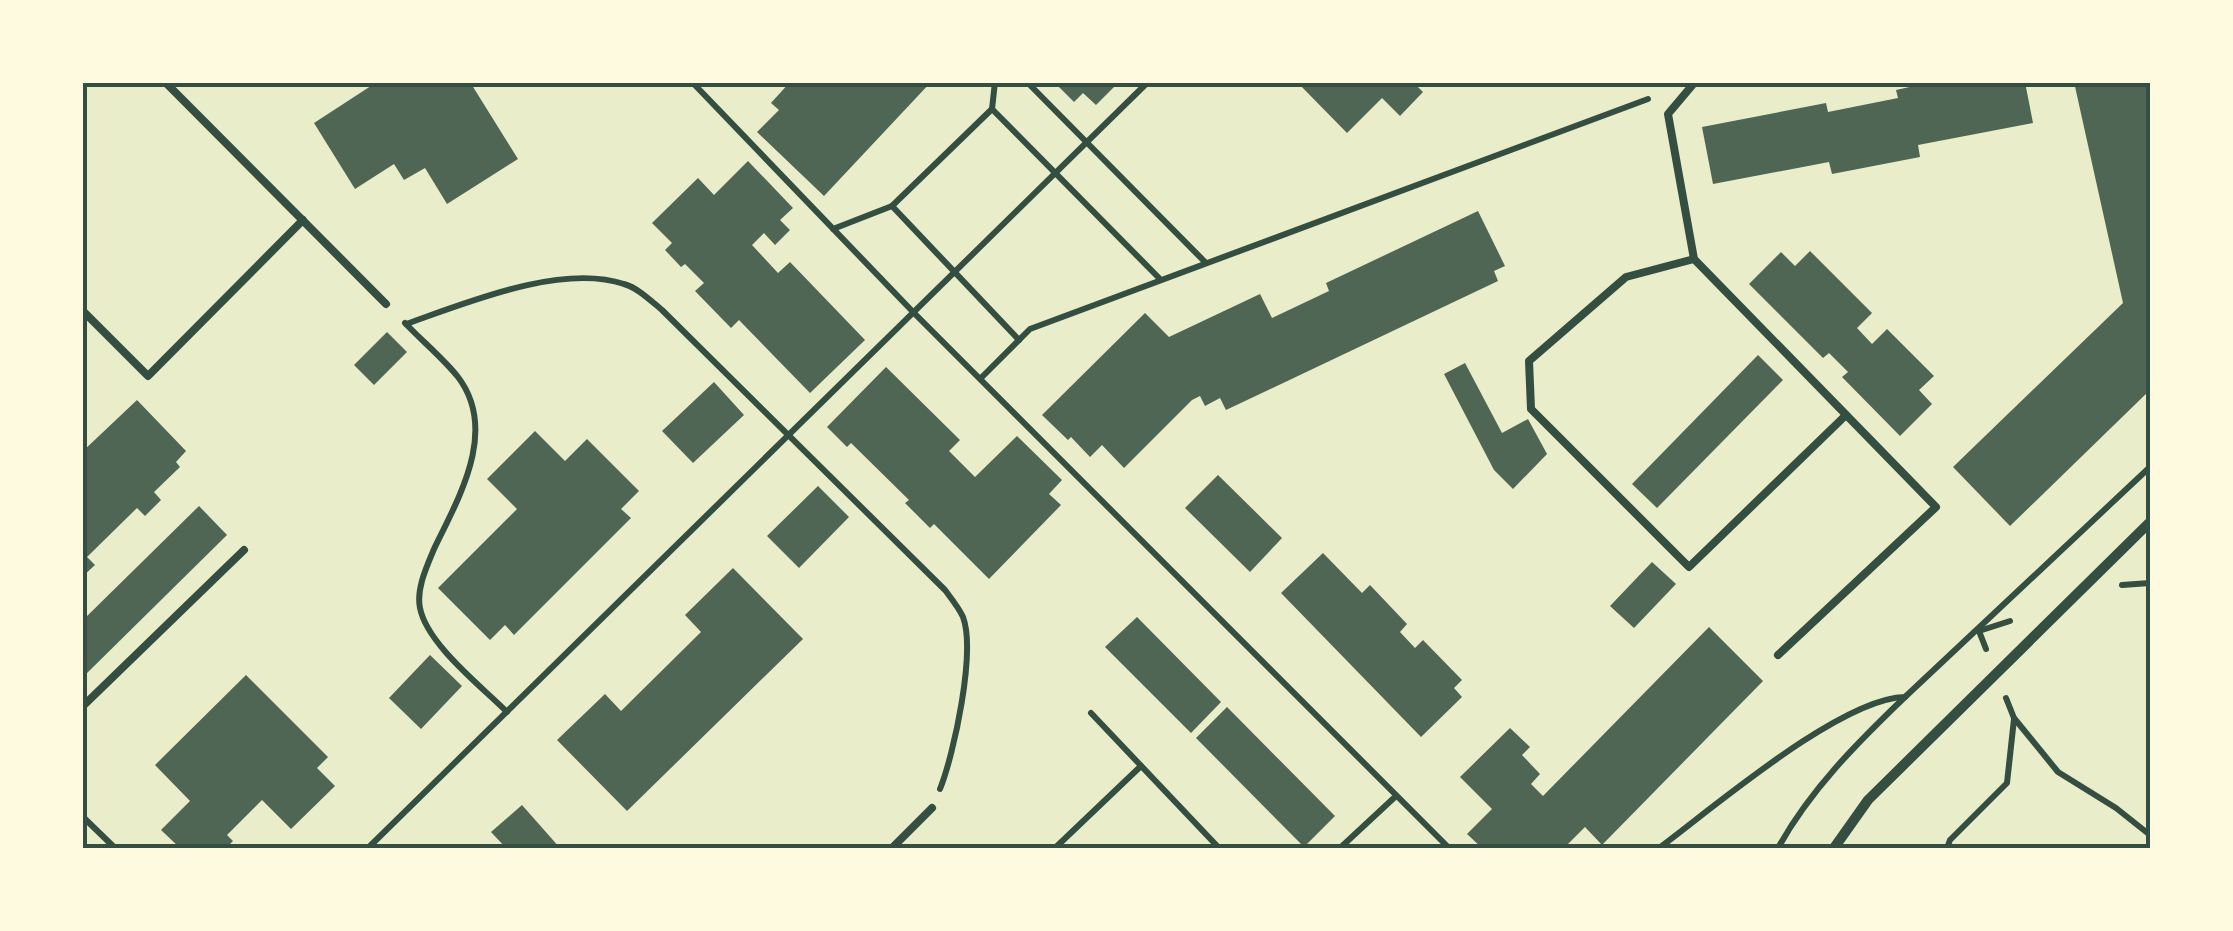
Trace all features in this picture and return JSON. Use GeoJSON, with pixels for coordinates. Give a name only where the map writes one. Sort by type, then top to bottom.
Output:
{"type":"FeatureCollection","features":[{"type":"Feature","properties":{"kind":"street"},"geometry":{"type":"LineString","coordinates":[[1834,848],[1868,800],[2150,522]]}},
{"type":"Feature","properties":{"kind":"lane"},"geometry":{"type":"LineString","coordinates":[[165,82],[386,304]]}},
{"type":"Feature","properties":{"kind":"lane"},"geometry":{"type":"LineString","coordinates":[[1695,82],[1668,114],[1694,259],[1936,507],[1778,656]]}},
{"type":"Feature","properties":{"kind":"lane"},"geometry":{"type":"LineString","coordinates":[[82,310],[148,376],[303,220]]}},
{"type":"Feature","properties":{"kind":"lane"},"geometry":{"type":"LineString","coordinates":[[1694,259],[1626,278],[1529,361],[1531,409],[1690,567],[1846,415]]}},
{"type":"Feature","properties":{"kind":"lane"},"geometry":{"type":"LineString","coordinates":[[82,707],[244,550]]}},
{"type":"Feature","properties":{"kind":"lane"},"geometry":{"type":"LineString","coordinates":[[892,848],[932,808]]}},
{"type":"Feature","properties":{"kind":"path"},"geometry":{"type":"LineString","coordinates":[[692,82],[915,314],[1450,848]]}},
{"type":"Feature","properties":{"kind":"path"},"geometry":{"type":"LineString","coordinates":[[833,229],[892,206],[992,109],[995,82]]}},
{"type":"Feature","properties":{"kind":"path"},"geometry":{"type":"LineString","coordinates":[[1027,82],[1204,262]]}},
{"type":"Feature","properties":{"kind":"path"},"geometry":{"type":"LineString","coordinates":[[368,848],[1148,82]]}},
{"type":"Feature","properties":{"kind":"path"},"geometry":{"type":"LineString","coordinates":[[981,378],[1030,328],[1659,96]]}},
{"type":"Feature","properties":{"kind":"path"},"geometry":{"type":"LineString","coordinates":[[992,109],[1160,278]]}},
{"type":"Feature","properties":{"kind":"path"},"geometry":{"type":"LineString","coordinates":[[892,206],[1019,340]]}},
{"type":"Feature","properties":{"kind":"path"},"geometry":{"type":"LineString","coordinates":[[406,324],[475,300],[554,280],[595,277],[628,284],[662,310],[945,590],[964,618],[967,659],[950,765],[932,808]]}},
{"type":"Feature","properties":{"kind":"path"},"geometry":{"type":"LineString","coordinates":[[386,304],[460,379],[470,402],[475,431],[472,468],[424,572],[419,604],[427,628],[507,712]]}},
{"type":"Feature","properties":{"kind":"path"},"geometry":{"type":"LineString","coordinates":[[1778,848],[1797,815],[1861,739],[2150,467]]}},
{"type":"Feature","properties":{"kind":"path"},"geometry":{"type":"LineString","coordinates":[[1978,631],[2014,718],[2058,772],[2116,808],[2150,835]]}},
{"type":"Feature","properties":{"kind":"path"},"geometry":{"type":"LineString","coordinates":[[1659,848],[1816,732],[1886,697],[1905,697]]}},
{"type":"Feature","properties":{"kind":"path"},"geometry":{"type":"LineString","coordinates":[[1092,714],[1219,848]]}},
{"type":"Feature","properties":{"kind":"path"},"geometry":{"type":"LineString","coordinates":[[1946,848],[2006,782],[2014,718]]}},
{"type":"Feature","properties":{"kind":"path"},"geometry":{"type":"LineString","coordinates":[[1055,848],[1141,766]]}},
{"type":"Feature","properties":{"kind":"path"},"geometry":{"type":"LineString","coordinates":[[1340,848],[1396,796]]}},
{"type":"Feature","properties":{"kind":"path"},"geometry":{"type":"LineString","coordinates":[[82,816],[115,848]]}},
{"type":"Feature","properties":{"kind":"building"},"geometry":{"type":"Polygon","coordinates":[[[377,82],[470,82],[518,159],[447,204],[425,168],[404,180],[394,164],[355,189],[314,123],[377,82]]]}},
{"type":"Feature","properties":{"kind":"building"},"geometry":{"type":"Polygon","coordinates":[[[790,82],[931,82],[824,196],[757,132],[779,110],[771,103],[790,82]]]}},
{"type":"Feature","properties":{"kind":"building"},"geometry":{"type":"Polygon","coordinates":[[[1054,82],[1119,82],[1096,105],[1083,93],[1074,102],[1054,82]]]}},
{"type":"Feature","properties":{"kind":"building"},"geometry":{"type":"Polygon","coordinates":[[[1297,82],[1413,82],[1423,92],[1400,116],[1382,98],[1347,133],[1297,82]]]}},
{"type":"Feature","properties":{"kind":"building"},"geometry":{"type":"Polygon","coordinates":[[[1932,82],[2025,82],[2033,123],[1918,145],[1920,157],[1832,174],[1829,162],[1713,184],[1702,127],[1826,103],[1828,112],[1898,98],[1896,90],[1932,82]]]}},
{"type":"Feature","properties":{"kind":"building"},"geometry":{"type":"Polygon","coordinates":[[[2074,82],[2150,82],[2150,390],[2010,526],[1953,467],[2123,303],[2074,82]]]}},
{"type":"Feature","properties":{"kind":"building"},"geometry":{"type":"Polygon","coordinates":[[[748,161],[793,208],[780,220],[790,230],[775,245],[764,233],[752,245],[778,273],[790,262],[865,340],[810,393],[739,320],[731,328],[695,291],[704,283],[665,250],[672,243],[652,223],[698,178],[714,195],[748,161]]]}},
{"type":"Feature","properties":{"kind":"building"},"geometry":{"type":"Polygon","coordinates":[[[1478,211],[1505,266],[1494,271],[1498,281],[1226,410],[1220,398],[1205,406],[1200,396],[1192,400],[1124,468],[1102,445],[1090,457],[1042,415],[1145,313],[1169,337],[1260,294],[1272,318],[1329,291],[1326,283],[1478,211]]]}},
{"type":"Feature","properties":{"kind":"building"},"geometry":{"type":"Polygon","coordinates":[[[1810,251],[1872,313],[1857,328],[1872,344],[1887,329],[1934,376],[1919,390],[1932,404],[1900,436],[1842,377],[1848,372],[1829,353],[1823,358],[1749,284],[1781,252],[1795,266],[1810,251]]]}},
{"type":"Feature","properties":{"kind":"building"},"geometry":{"type":"Polygon","coordinates":[[[387,332],[407,352],[374,385],[354,365],[387,332]]]}},
{"type":"Feature","properties":{"kind":"building"},"geometry":{"type":"Polygon","coordinates":[[[1758,355],[1783,380],[1657,508],[1632,484],[1758,355]]]}},
{"type":"Feature","properties":{"kind":"building"},"geometry":{"type":"Polygon","coordinates":[[[1465,363],[1502,433],[1528,419],[1547,454],[1513,489],[1494,470],[1444,374],[1465,363]]]}},
{"type":"Feature","properties":{"kind":"building"},"geometry":{"type":"Polygon","coordinates":[[[886,367],[960,440],[949,451],[975,477],[1017,436],[1062,480],[1049,494],[1061,505],[989,579],[934,524],[930,528],[905,503],[909,500],[851,443],[847,447],[827,427],[886,367]]]}},
{"type":"Feature","properties":{"kind":"building"},"geometry":{"type":"Polygon","coordinates":[[[714,382],[744,415],[693,463],[662,431],[714,382]]]}},
{"type":"Feature","properties":{"kind":"building"},"geometry":{"type":"Polygon","coordinates":[[[137,400],[186,451],[176,462],[180,467],[154,492],[161,500],[145,516],[137,508],[87,557],[95,565],[82,577],[82,452],[137,400]]]}},
{"type":"Feature","properties":{"kind":"building"},"geometry":{"type":"Polygon","coordinates":[[[535,431],[565,461],[587,439],[639,491],[621,509],[631,518],[514,635],[505,625],[490,640],[438,588],[517,509],[487,479],[535,431]]]}},
{"type":"Feature","properties":{"kind":"building"},"geometry":{"type":"Polygon","coordinates":[[[1218,475],[1282,538],[1250,572],[1185,508],[1218,475]]]}},
{"type":"Feature","properties":{"kind":"building"},"geometry":{"type":"Polygon","coordinates":[[[818,486],[849,517],[799,568],[767,536],[818,486]]]}},
{"type":"Feature","properties":{"kind":"building"},"geometry":{"type":"Polygon","coordinates":[[[199,506],[227,535],[82,678],[82,621],[199,506]]]}},
{"type":"Feature","properties":{"kind":"building"},"geometry":{"type":"Polygon","coordinates":[[[1323,553],[1362,593],[1370,585],[1407,624],[1400,632],[1415,648],[1423,640],[1462,680],[1454,688],[1462,697],[1421,737],[1281,593],[1323,553]]]}},
{"type":"Feature","properties":{"kind":"building"},"geometry":{"type":"Polygon","coordinates":[[[1652,562],[1676,584],[1634,628],[1610,606],[1652,562]]]}},
{"type":"Feature","properties":{"kind":"building"},"geometry":{"type":"Polygon","coordinates":[[[733,568],[803,639],[627,811],[557,740],[605,694],[621,711],[701,632],[685,615],[733,568]]]}},
{"type":"Feature","properties":{"kind":"building"},"geometry":{"type":"Polygon","coordinates":[[[1137,617],[1221,702],[1191,733],[1105,647],[1137,617]]]}},
{"type":"Feature","properties":{"kind":"building"},"geometry":{"type":"Polygon","coordinates":[[[1709,627],[1763,681],[1602,845],[1585,827],[1564,848],[1482,848],[1467,834],[1492,809],[1460,777],[1510,728],[1530,747],[1522,755],[1540,774],[1531,784],[1543,796],[1709,627]]]}},
{"type":"Feature","properties":{"kind":"building"},"geometry":{"type":"Polygon","coordinates":[[[430,655],[462,686],[421,729],[389,698],[430,655]]]}},
{"type":"Feature","properties":{"kind":"building"},"geometry":{"type":"Polygon","coordinates":[[[246,675],[328,757],[317,768],[335,786],[291,829],[262,800],[227,835],[233,841],[226,848],[180,848],[161,830],[190,801],[155,765],[246,675]]]}},
{"type":"Feature","properties":{"kind":"building"},"geometry":{"type":"Polygon","coordinates":[[[1227,707],[1335,816],[1304,847],[1196,738],[1227,707]]]}},
{"type":"Feature","properties":{"kind":"building"},"geometry":{"type":"Polygon","coordinates":[[[522,805],[560,848],[506,848],[491,832],[522,805]]]}}]}
